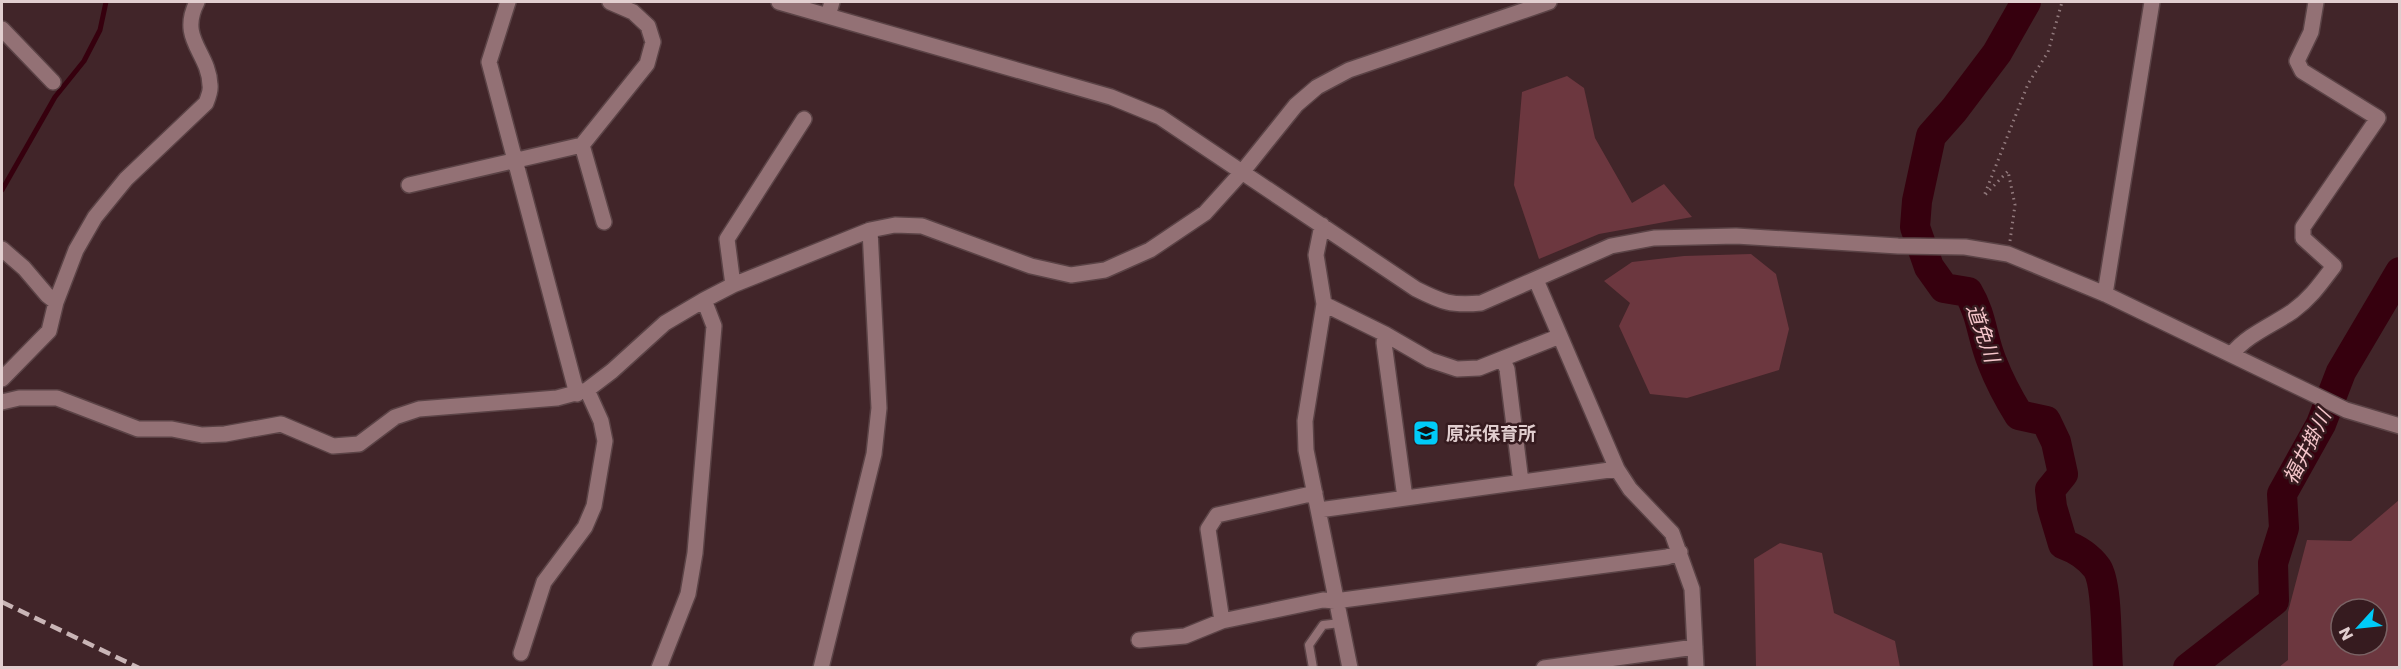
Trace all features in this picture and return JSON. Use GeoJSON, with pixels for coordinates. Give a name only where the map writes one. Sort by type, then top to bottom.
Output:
{"type":"FeatureCollection","features":[{"type":"Feature","properties":{"kind":"street"},"geometry":{"type":"LineString","coordinates":[[2,379],[50,331],[56,302],[76,250],[95,217],[126,178],[206,104],[211,86],[207,67],[193,42],[190,24],[196,2]]}},
{"type":"Feature","properties":{"kind":"street"},"geometry":{"type":"LineString","coordinates":[[508,2],[489,62],[582,392],[602,421],[605,441],[594,506],[585,527],[544,582],[521,653]]}},
{"type":"Feature","properties":{"kind":"street"},"geometry":{"type":"LineString","coordinates":[[409,185],[582,144],[646,64],[653,42],[648,26],[633,12],[610,2]]}},
{"type":"Feature","properties":{"kind":"street"},"geometry":{"type":"LineString","coordinates":[[779,2],[830,9],[1111,97],[1160,117],[1416,289],[1458,306],[1481,303],[1611,246],[1654,238],[1746,237],[1898,246],[1965,247],[2008,254],[2105,294],[2346,410],[2400,426]]}},
{"type":"Feature","properties":{"kind":"street"},"geometry":{"type":"LineString","coordinates":[[2,402],[19,398],[57,398],[138,429],[172,429],[202,435],[225,434],[281,424],[333,446],[359,444],[394,417],[419,410],[582,392],[612,371],[665,323],[704,300],[733,285],[870,230],[895,225],[922,226],[1031,266],[1071,275],[1105,270],[1150,250],[1205,213],[1243,171],[1296,105],[1317,87],[1349,70],[1436,38],[1549,2]]}},
{"type":"Feature","properties":{"kind":"street"},"geometry":{"type":"LineString","coordinates":[[2105,294],[2152,2]]}},
{"type":"Feature","properties":{"kind":"street"},"geometry":{"type":"LineString","coordinates":[[2232,354],[2239,345],[2292,312],[2312,296],[2334,266],[2303,238],[2303,228],[2378,118],[2302,71],[2297,62],[2311,32],[2316,2]]}},
{"type":"Feature","properties":{"kind":"street"},"geometry":{"type":"LineString","coordinates":[[2,29],[53,82]]}},
{"type":"Feature","properties":{"kind":"street"},"geometry":{"type":"LineString","coordinates":[[733,285],[727,239],[804,119]]}},
{"type":"Feature","properties":{"kind":"street"},"geometry":{"type":"LineString","coordinates":[[582,144],[604,222]]}},
{"type":"Feature","properties":{"kind":"street"},"geometry":{"type":"LineString","coordinates":[[1322,225],[1316,255],[1324,304],[1305,421],[1306,450],[1350,668]]}},
{"type":"Feature","properties":{"kind":"street"},"geometry":{"type":"LineString","coordinates":[[821,668],[874,454],[879,408],[870,230]]}},
{"type":"Feature","properties":{"kind":"street"},"geometry":{"type":"LineString","coordinates":[[2,249],[24,268],[56,302]]}},
{"type":"Feature","properties":{"kind":"street"},"geometry":{"type":"LineString","coordinates":[[1536,280],[1593,408],[1617,469],[1630,489],[1672,533],[1680,552],[1692,590],[1696,668]]}},
{"type":"Feature","properties":{"kind":"street"},"geometry":{"type":"LineString","coordinates":[[658,668],[688,594],[694,553],[714,326],[704,300]]}},
{"type":"Feature","properties":{"kind":"street"},"geometry":{"type":"LineString","coordinates":[[1324,304],[1385,334],[1430,360],[1457,369],[1479,368],[1560,336]]}},
{"type":"Feature","properties":{"kind":"street"},"geometry":{"type":"LineString","coordinates":[[1385,334],[1405,498]]}},
{"type":"Feature","properties":{"kind":"street"},"geometry":{"type":"LineString","coordinates":[[1502,359],[1507,369],[1521,482]]}},
{"type":"Feature","properties":{"kind":"street"},"geometry":{"type":"LineString","coordinates":[[1319,510],[1617,469]]}},
{"type":"Feature","properties":{"kind":"street"},"geometry":{"type":"LineString","coordinates":[[1222,621],[1208,529],[1217,515],[1315,493]]}},
{"type":"Feature","properties":{"kind":"street"},"geometry":{"type":"LineString","coordinates":[[1139,640],[1185,636],[1222,621],[1323,600],[1335,601],[1667,557],[1680,552]]}},
{"type":"Feature","properties":{"kind":"street"},"geometry":{"type":"LineString","coordinates":[[1544,668],[1695,647]]}},
{"type":"Feature","properties":{"kind":"lane"},"geometry":{"type":"LineString","coordinates":[[1313,668],[1309,645],[1323,625],[1340,622]]}},
{"type":"Feature","properties":{"kind":"path"},"geometry":{"type":"LineString","coordinates":[[2008,254],[2015,205],[2008,171],[1984,196],[2028,84],[2048,51],[2062,2]]}},
{"type":"Feature","properties":{"kind":"shaded area"},"geometry":{"type":"Polygon","coordinates":[[[1567,76],[1584,88],[1595,138],[1632,203],[1664,184],[1692,217],[1599,234],[1539,259],[1514,185],[1522,92],[1567,76]]]}},
{"type":"Feature","properties":{"kind":"shaded area"},"geometry":{"type":"Polygon","coordinates":[[[1751,254],[1776,274],[1789,329],[1779,370],[1687,398],[1650,394],[1619,326],[1630,303],[1604,281],[1632,262],[1684,256],[1751,254]]]}},
{"type":"Feature","properties":{"kind":"shaded area"},"geometry":{"type":"Polygon","coordinates":[[[2399,500],[2399,667],[2279,667],[2288,660],[2288,612],[2307,540],[2351,541],[2399,500]]]}},
{"type":"Feature","properties":{"kind":"shaded area"},"geometry":{"type":"Polygon","coordinates":[[[1780,543],[1822,553],[1834,613],[1895,641],[1900,667],[1756,667],[1754,559],[1780,543]]]}},
{"type":"Feature","properties":{"kind":"waterway"},"geometry":{"type":"LineString","coordinates":[[2,190],[55,97],[84,61],[100,30],[106,2]]}},
{"type":"Feature","properties":{"kind":"waterway","name":"道免川"},"geometry":{"type":"LineString","coordinates":[[2026,2],[1997,53],[1954,110],[1931,136],[1917,201],[1915,227],[1929,267],[1944,288],[1968,292],[1973,301],[1995,369],[2019,415],[2046,421],[2056,442],[2063,474],[2050,490],[2052,507],[2063,544],[2086,556],[2101,576],[2105,601],[2108,668]]}},
{"type":"Feature","properties":{"kind":"waterway","name":"福井掛川"},"geometry":{"type":"LineString","coordinates":[[2188,668],[2274,601],[2273,563],[2284,528],[2282,494],[2321,424],[2341,372],[2400,272]]}},
{"type":"Feature","properties":{"kind":"railway"},"geometry":{"type":"LineString","coordinates":[[2,602],[139,668]]}},
{"type":"Feature","properties":{"kind":"place","name":"原浜保育所"},"geometry":{"type":"Point","coordinates":[1426,433]}}]}
